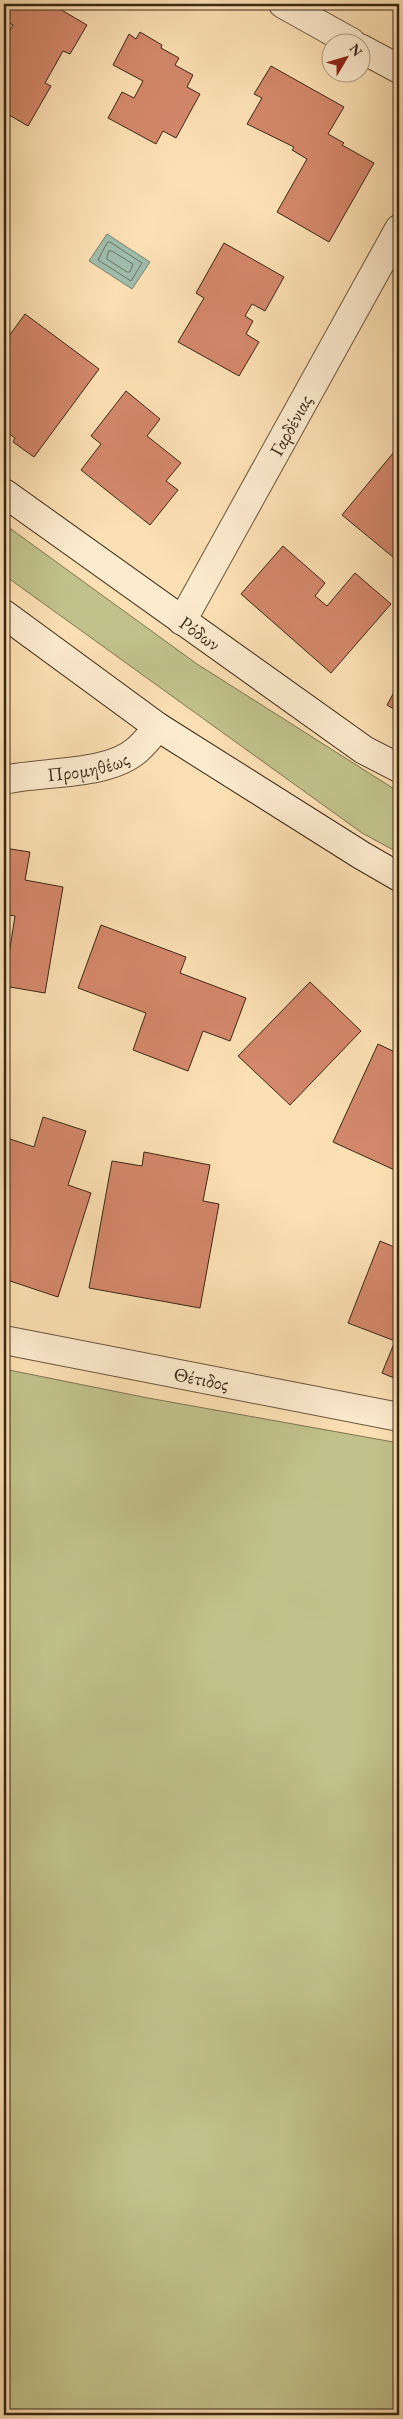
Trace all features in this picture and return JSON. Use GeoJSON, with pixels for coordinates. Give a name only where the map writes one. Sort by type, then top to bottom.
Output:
{"type":"FeatureCollection","features":[{"type":"Feature","properties":{"kind":"street"},"geometry":{"type":"LineString","coordinates":[[283,4],[333,32]]}},
{"type":"Feature","properties":{"kind":"street"},"geometry":{"type":"LineString","coordinates":[[370,54],[399,70]]}},
{"type":"Feature","properties":{"kind":"street","name":"Γαρδένιας"},"geometry":{"type":"LineString","coordinates":[[182,621],[399,229]]}},
{"type":"Feature","properties":{"kind":"street","name":"Ρόδων"},"geometry":{"type":"LineString","coordinates":[[4,494],[364,750],[399,768]]}},
{"type":"Feature","properties":{"kind":"street"},"geometry":{"type":"LineString","coordinates":[[4,614],[158,727],[361,855],[399,876]]}},
{"type":"Feature","properties":{"kind":"street","name":"Προμηθέως"},"geometry":{"type":"LineString","coordinates":[[4,780],[26,775],[108,766],[137,751],[158,727]]}},
{"type":"Feature","properties":{"kind":"street","name":"Θέτιδος"},"geometry":{"type":"LineString","coordinates":[[4,1340],[399,1417]]}},
{"type":"Feature","properties":{"kind":"green space"},"geometry":{"type":"Polygon","coordinates":[[[4,524],[197,664],[399,792],[399,853],[362,833],[4,575],[4,524]]]}},
{"type":"Feature","properties":{"kind":"green space"},"geometry":{"type":"Polygon","coordinates":[[[4,1369],[148,1398],[399,1443],[399,2415],[4,2415],[4,1369]]]}},
{"type":"Feature","properties":{"kind":"water"},"geometry":{"type":"Polygon","coordinates":[[[107,234],[150,262],[132,289],[89,261],[107,234]]]}},
{"type":"Feature","properties":{"kind":"building"},"geometry":{"type":"Polygon","coordinates":[[[4,4],[60,4],[58,8],[87,25],[70,54],[63,51],[45,83],[51,86],[28,126],[4,112],[4,40],[13,25],[4,20],[4,4]]]}},
{"type":"Feature","properties":{"kind":"building"},"geometry":{"type":"Polygon","coordinates":[[[140,32],[162,45],[161,48],[179,58],[175,65],[193,75],[187,87],[200,94],[176,138],[163,131],[156,144],[108,118],[122,92],[134,98],[143,81],[113,65],[129,34],[136,39],[140,32]]]}},
{"type":"Feature","properties":{"kind":"building"},"geometry":{"type":"Polygon","coordinates":[[[271,66],[344,107],[328,134],[344,143],[342,145],[374,163],[329,242],[277,212],[307,159],[292,150],[294,147],[247,124],[262,98],[254,94],[271,66]]]}},
{"type":"Feature","properties":{"kind":"building"},"geometry":{"type":"Polygon","coordinates":[[[224,243],[284,277],[265,311],[252,304],[245,316],[253,321],[246,334],[259,342],[239,376],[178,342],[204,298],[196,293],[224,243]]]}},
{"type":"Feature","properties":{"kind":"building"},"geometry":{"type":"Polygon","coordinates":[[[25,314],[99,369],[34,457],[13,442],[15,438],[4,430],[4,343],[25,314]]]}},
{"type":"Feature","properties":{"kind":"building"},"geometry":{"type":"Polygon","coordinates":[[[126,391],[160,419],[147,436],[181,463],[166,481],[178,490],[150,525],[81,470],[101,444],[91,436],[126,391]]]}},
{"type":"Feature","properties":{"kind":"building"},"geometry":{"type":"Polygon","coordinates":[[[399,446],[399,562],[342,515],[399,446]]]}},
{"type":"Feature","properties":{"kind":"building"},"geometry":{"type":"Polygon","coordinates":[[[283,546],[325,583],[315,596],[327,606],[355,573],[391,604],[331,673],[241,594],[283,546]]]}},
{"type":"Feature","properties":{"kind":"building"},"geometry":{"type":"Polygon","coordinates":[[[399,683],[399,712],[387,705],[399,683]]]}},
{"type":"Feature","properties":{"kind":"building"},"geometry":{"type":"Polygon","coordinates":[[[4,848],[30,852],[25,880],[63,887],[45,993],[4,986],[15,916],[4,914],[4,848]]]}},
{"type":"Feature","properties":{"kind":"building"},"geometry":{"type":"Polygon","coordinates":[[[101,925],[186,957],[180,973],[246,998],[230,1041],[203,1031],[188,1071],[133,1050],[146,1013],[78,988],[101,925]]]}},
{"type":"Feature","properties":{"kind":"building"},"geometry":{"type":"Polygon","coordinates":[[[310,982],[361,1031],[290,1105],[238,1056],[310,982]]]}},
{"type":"Feature","properties":{"kind":"building"},"geometry":{"type":"Polygon","coordinates":[[[378,1044],[399,1054],[399,1172],[333,1142],[378,1044]]]}},
{"type":"Feature","properties":{"kind":"building"},"geometry":{"type":"Polygon","coordinates":[[[43,1117],[86,1131],[68,1185],[91,1193],[58,1297],[4,1279],[4,1137],[34,1147],[43,1117]]]}},
{"type":"Feature","properties":{"kind":"building"},"geometry":{"type":"Polygon","coordinates":[[[144,1152],[210,1165],[203,1201],[219,1204],[200,1308],[89,1288],[112,1161],[142,1166],[144,1152]]]}},
{"type":"Feature","properties":{"kind":"building"},"geometry":{"type":"Polygon","coordinates":[[[380,1241],[399,1249],[399,1380],[382,1373],[395,1341],[348,1323],[380,1241]]]}}]}
